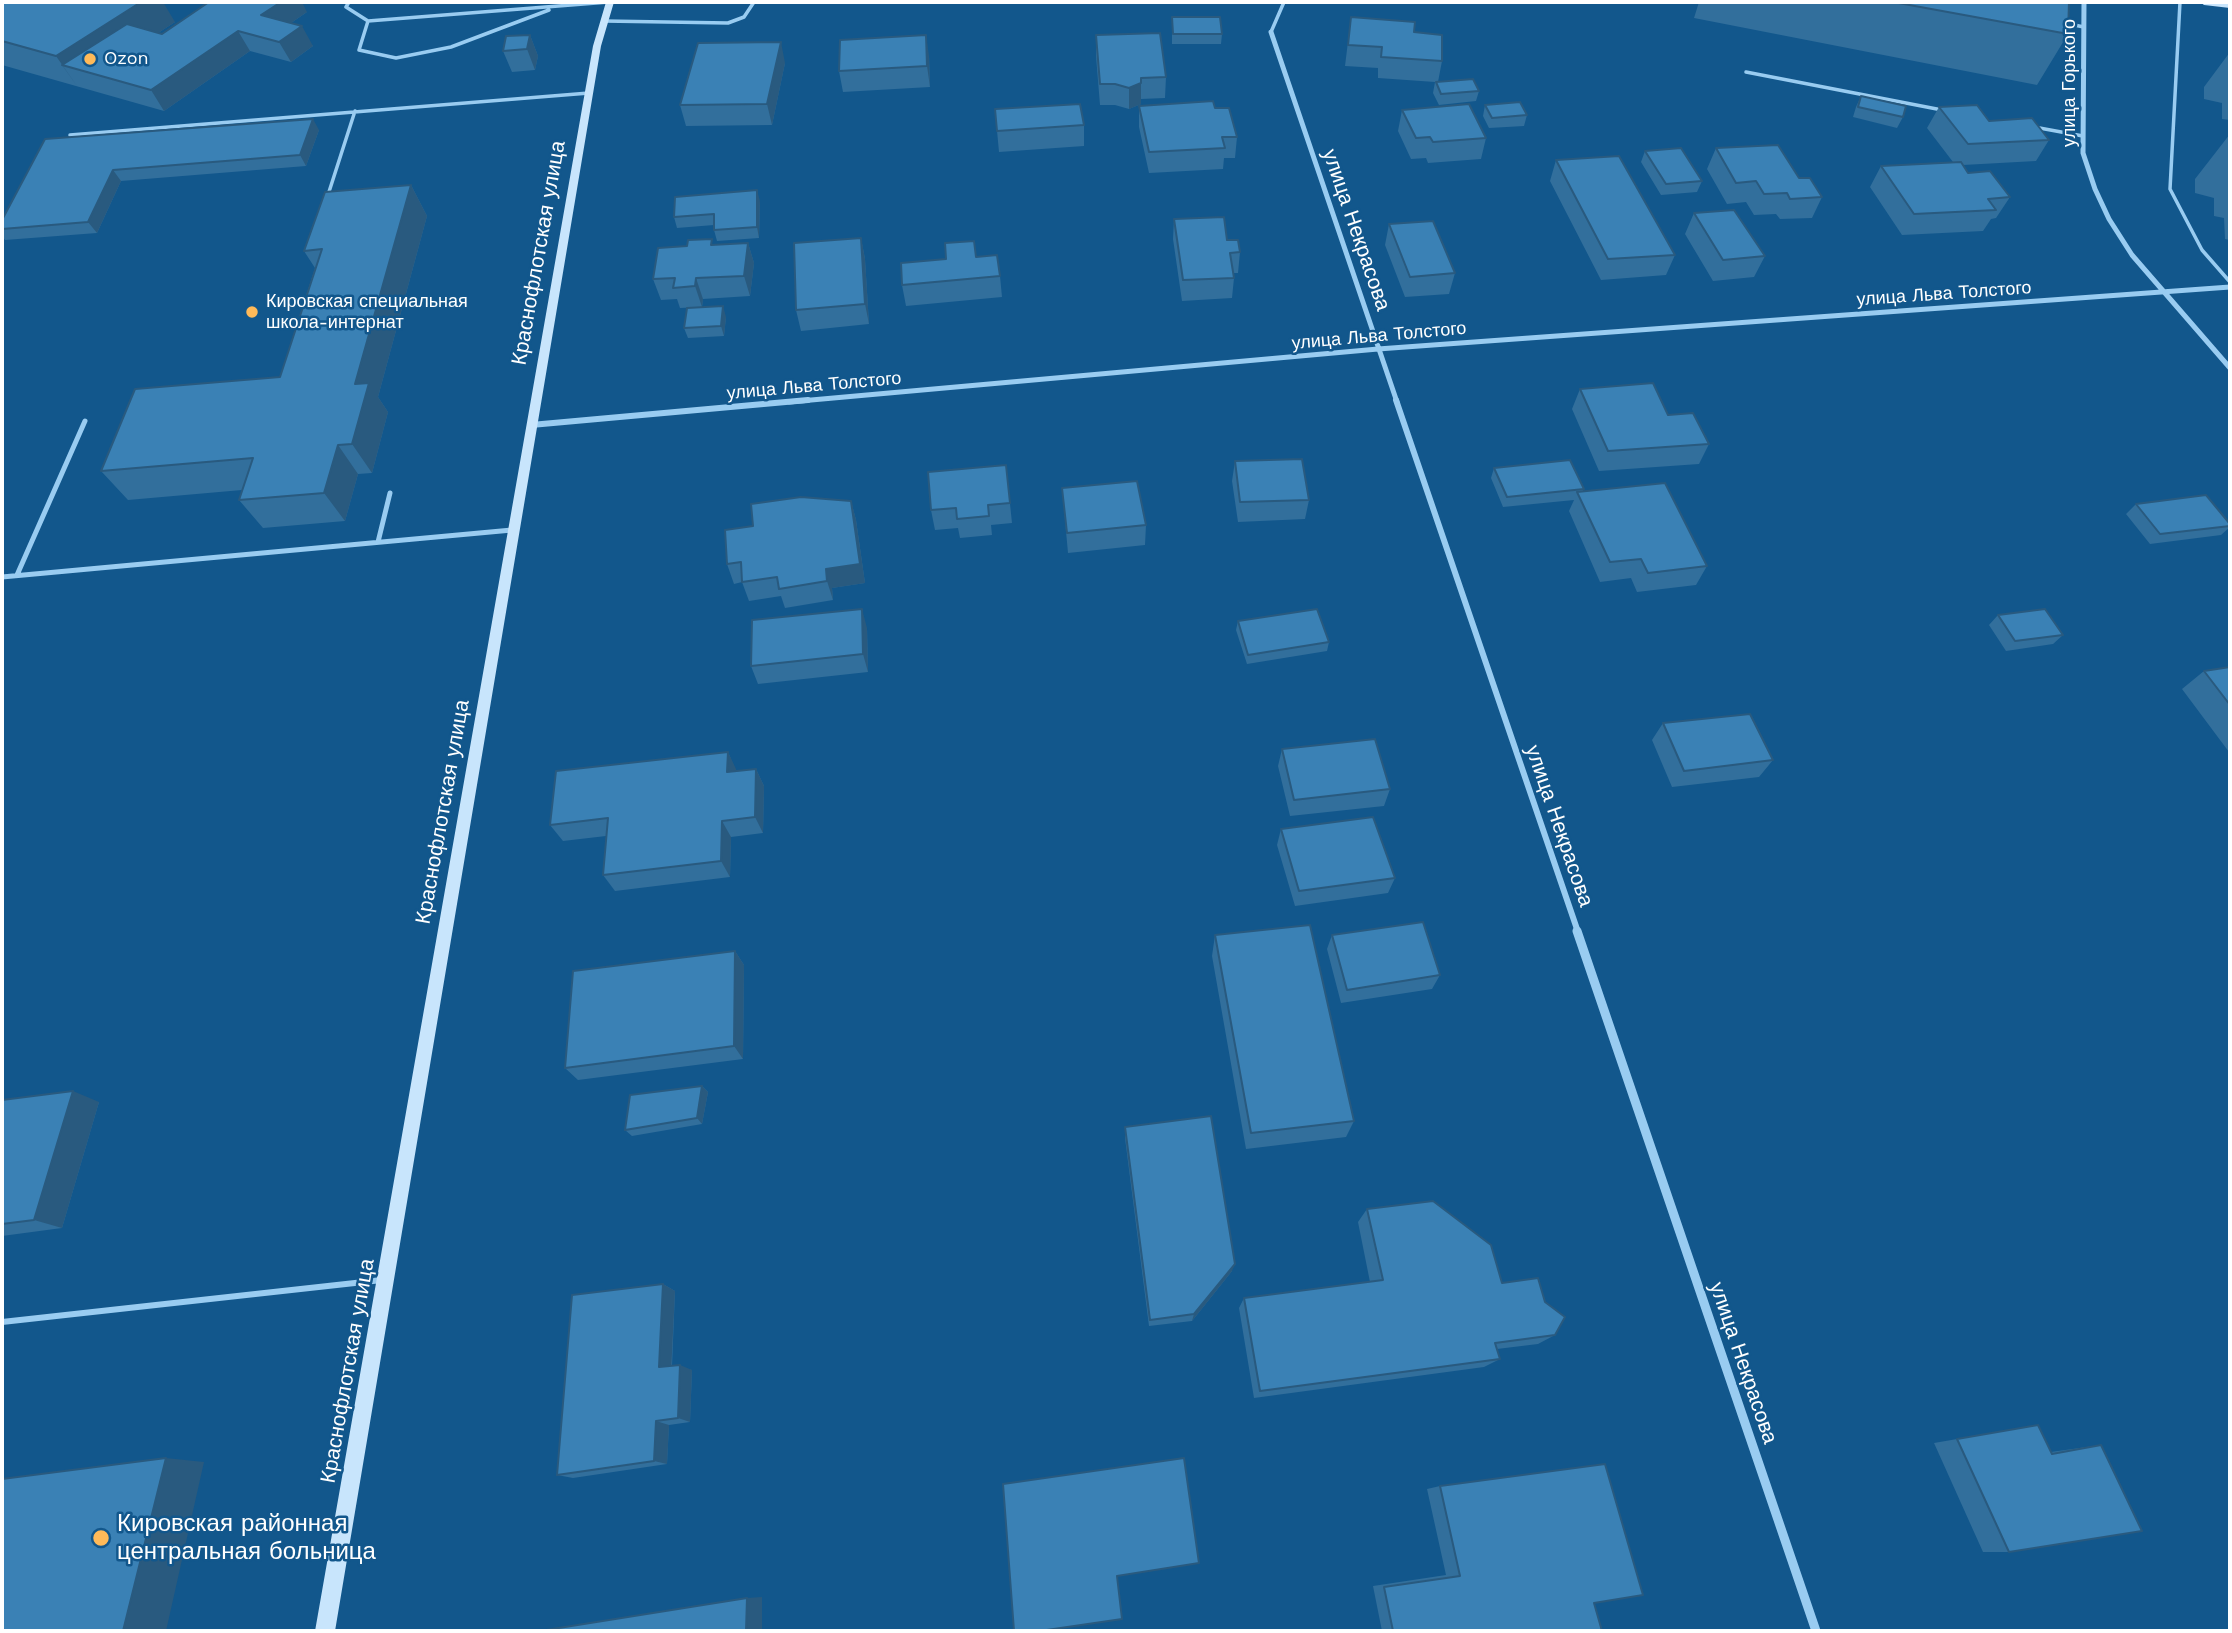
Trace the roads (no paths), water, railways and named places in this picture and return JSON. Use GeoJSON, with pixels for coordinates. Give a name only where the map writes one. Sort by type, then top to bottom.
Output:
{"type":"FeatureCollection","features":[{"type":"Feature","properties":{"kind":"street","name":"Краснофлотская улица"},"geometry":{"type":"LineString","coordinates":[[325,1631],[512,530],[589,93],[609,2]]}},
{"type":"Feature","properties":{"kind":"street","name":"улица Горького"},"geometry":{"type":"LineString","coordinates":[[2084,2],[2083,153],[2109,219],[2132,255],[2230,368]]}},
{"type":"Feature","properties":{"kind":"street"},"geometry":{"type":"LineString","coordinates":[[2204,2],[2230,6]]}},
{"type":"Feature","properties":{"kind":"street","name":"улица Некрасова"},"geometry":{"type":"LineString","coordinates":[[1271,32],[1816,1631]]}},
{"type":"Feature","properties":{"kind":"street","name":"улица Льва Толстого"},"geometry":{"type":"LineString","coordinates":[[531,425],[1378,349],[2164,292],[2230,284]]}},
{"type":"Feature","properties":{"kind":"lane"},"geometry":{"type":"LineString","coordinates":[[349,2],[346,8],[368,21],[609,2]]}},
{"type":"Feature","properties":{"kind":"lane"},"geometry":{"type":"LineString","coordinates":[[604,21],[728,23],[744,17],[754,2]]}},
{"type":"Feature","properties":{"kind":"lane"},"geometry":{"type":"LineString","coordinates":[[1271,32],[1284,2]]}},
{"type":"Feature","properties":{"kind":"lane"},"geometry":{"type":"LineString","coordinates":[[2180,2],[2170,189],[2202,250],[2230,284]]}},
{"type":"Feature","properties":{"kind":"lane"},"geometry":{"type":"LineString","coordinates":[[368,21],[359,50],[396,58],[451,47],[556,7]]}},
{"type":"Feature","properties":{"kind":"lane"},"geometry":{"type":"LineString","coordinates":[[2057,22],[2084,27]]}},
{"type":"Feature","properties":{"kind":"lane"},"geometry":{"type":"LineString","coordinates":[[1746,72],[1955,113]]}},
{"type":"Feature","properties":{"kind":"lane"},"geometry":{"type":"LineString","coordinates":[[70,135],[589,93]]}},
{"type":"Feature","properties":{"kind":"lane"},"geometry":{"type":"LineString","coordinates":[[326,201],[355,111]]}},
{"type":"Feature","properties":{"kind":"lane"},"geometry":{"type":"LineString","coordinates":[[2032,127],[2083,136]]}},
{"type":"Feature","properties":{"kind":"lane"},"geometry":{"type":"LineString","coordinates":[[17,575],[85,421]]}},
{"type":"Feature","properties":{"kind":"lane"},"geometry":{"type":"LineString","coordinates":[[378,542],[390,493]]}},
{"type":"Feature","properties":{"kind":"lane"},"geometry":{"type":"LineString","coordinates":[[2,577],[512,530]]}},
{"type":"Feature","properties":{"kind":"lane"},"geometry":{"type":"LineString","coordinates":[[2,1322],[385,1280]]}},
{"type":"Feature","properties":{"kind":"place","name":"Ozon"},"geometry":{"type":"Point","coordinates":[90,59]}},
{"type":"Feature","properties":{"kind":"place","name":"Кировская специальная школа-интернат"},"geometry":{"type":"Point","coordinates":[252,312]}},
{"type":"Feature","properties":{"kind":"place","name":"Кировская районная центральная больница"},"geometry":{"type":"Point","coordinates":[101,1538]}}]}
